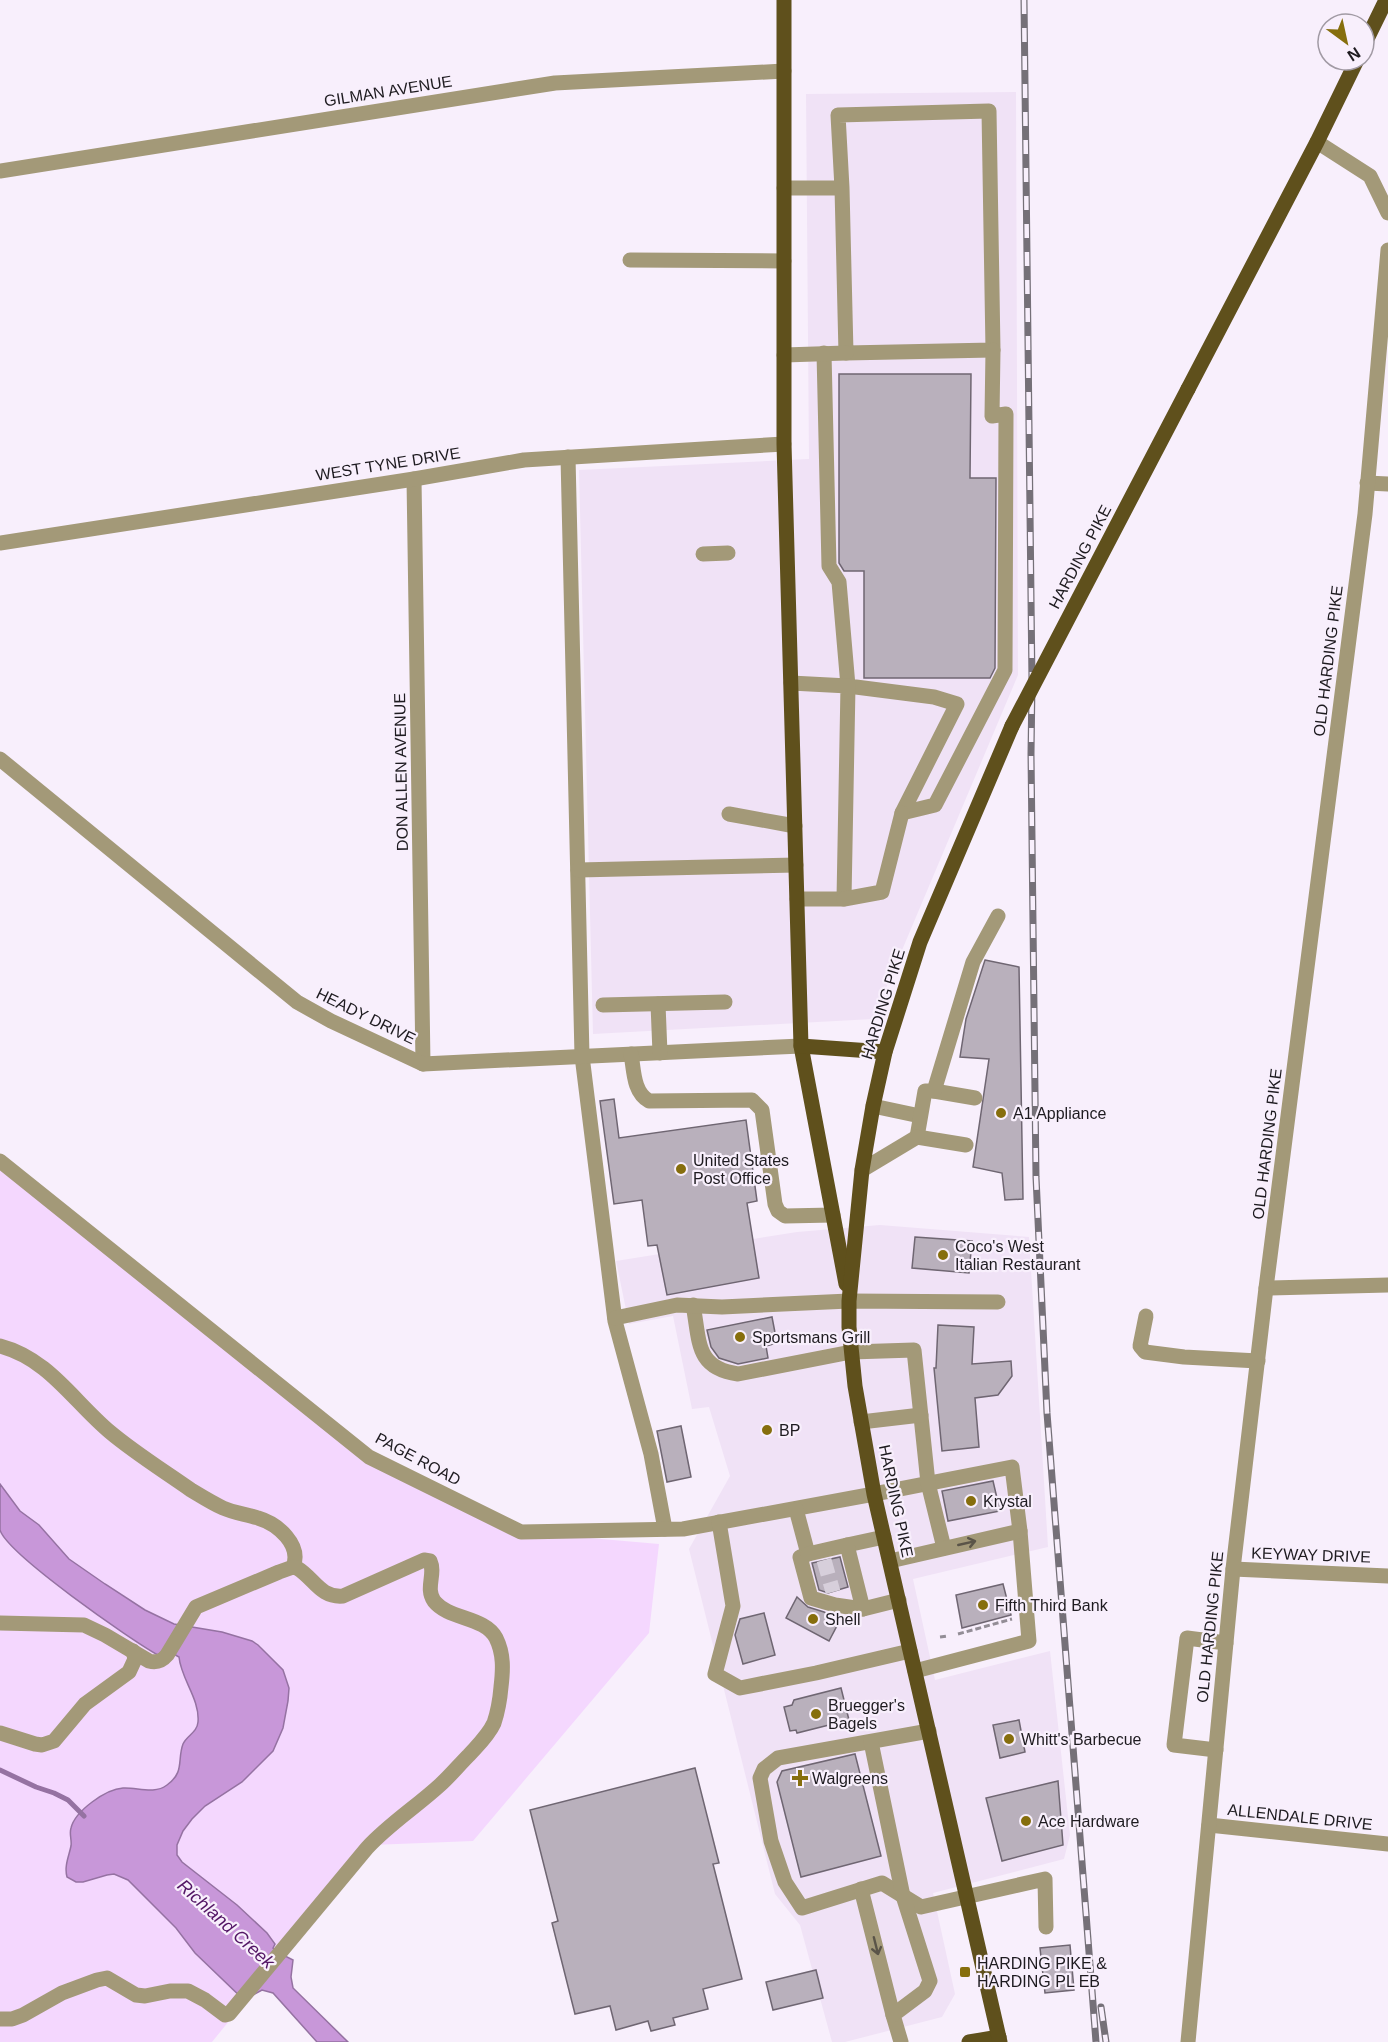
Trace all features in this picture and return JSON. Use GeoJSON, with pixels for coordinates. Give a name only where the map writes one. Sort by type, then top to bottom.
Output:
{"type":"FeatureCollection","features":[{"type":"Feature","properties":{"kind":"main road"},"geometry":{"type":"LineString","coordinates":[[784,0],[784,444],[801,1046],[849,1302]]}},
{"type":"Feature","properties":{"kind":"main road"},"geometry":{"type":"LineString","coordinates":[[1376,20],[1386,0]]}},
{"type":"Feature","properties":{"kind":"main road","name":"HARDING PIKE"},"geometry":{"type":"LineString","coordinates":[[999,2040],[874,1494],[851,1352],[849,1302],[862,1170],[873,1106],[885,1052],[920,942],[1011,726],[1317,142],[1351,72]]}},
{"type":"Feature","properties":{"kind":"main road"},"geometry":{"type":"LineString","coordinates":[[801,1046],[885,1052]]}},
{"type":"Feature","properties":{"kind":"main road"},"geometry":{"type":"LineString","coordinates":[[969,2042],[999,2040]]}},
{"type":"Feature","properties":{"kind":"street","name":"GILMAN AVENUE"},"geometry":{"type":"LineString","coordinates":[[0,171],[555,83],[784,71]]}},
{"type":"Feature","properties":{"kind":"street"},"geometry":{"type":"LineString","coordinates":[[846,353],[838,115],[989,111],[992,416],[1006,414],[1005,670],[935,805],[902,813]]}},
{"type":"Feature","properties":{"kind":"street"},"geometry":{"type":"LineString","coordinates":[[1317,142],[1370,177],[1388,213]]}},
{"type":"Feature","properties":{"kind":"street"},"geometry":{"type":"LineString","coordinates":[[784,188],[842,188]]}},
{"type":"Feature","properties":{"kind":"street","name":"OLD HARDING PIKE"},"geometry":{"type":"LineString","coordinates":[[1188,2042],[1233,1569],[1367,483],[1388,250]]}},
{"type":"Feature","properties":{"kind":"street"},"geometry":{"type":"LineString","coordinates":[[630,260],[784,261]]}},
{"type":"Feature","properties":{"kind":"street"},"geometry":{"type":"LineString","coordinates":[[784,355],[993,350]]}},
{"type":"Feature","properties":{"kind":"street"},"geometry":{"type":"LineString","coordinates":[[824,353],[829,566],[839,582],[848,686],[844,899]]}},
{"type":"Feature","properties":{"kind":"street","name":"WEST TYNE DRIVE"},"geometry":{"type":"LineString","coordinates":[[0,543],[524,460],[784,444]]}},
{"type":"Feature","properties":{"kind":"street"},"geometry":{"type":"LineString","coordinates":[[568,457],[582,1056],[615,1318],[651,1454],[665,1529]]}},
{"type":"Feature","properties":{"kind":"street","name":"DON ALLEN AVENUE"},"geometry":{"type":"LineString","coordinates":[[414,479],[423,1064]]}},
{"type":"Feature","properties":{"kind":"street"},"geometry":{"type":"LineString","coordinates":[[1367,483],[1388,484]]}},
{"type":"Feature","properties":{"kind":"street"},"geometry":{"type":"LineString","coordinates":[[703,554],[728,553]]}},
{"type":"Feature","properties":{"kind":"street"},"geometry":{"type":"LineString","coordinates":[[791,683],[848,686],[934,697],[957,704],[902,813],[882,892],[844,899],[797,899]]}},
{"type":"Feature","properties":{"kind":"street","name":"HEADY DRIVE"},"geometry":{"type":"LineString","coordinates":[[0,759],[297,1002],[331,1021],[423,1064],[801,1046]]}},
{"type":"Feature","properties":{"kind":"street"},"geometry":{"type":"LineString","coordinates":[[729,814],[795,826]]}},
{"type":"Feature","properties":{"kind":"street"},"geometry":{"type":"LineString","coordinates":[[578,870],[796,865]]}},
{"type":"Feature","properties":{"kind":"street"},"geometry":{"type":"LineString","coordinates":[[934,1091],[973,962],[998,916]]}},
{"type":"Feature","properties":{"kind":"street"},"geometry":{"type":"LineString","coordinates":[[603,1005],[725,1002]]}},
{"type":"Feature","properties":{"kind":"street"},"geometry":{"type":"LineString","coordinates":[[658,1004],[660,1053]]}},
{"type":"Feature","properties":{"kind":"street"},"geometry":{"type":"LineString","coordinates":[[631,1054],[638,1091],[643,1098],[649,1101],[752,1100],[762,1110],[775,1204],[778,1211],[785,1216],[833,1215]]}},
{"type":"Feature","properties":{"kind":"street"},"geometry":{"type":"LineString","coordinates":[[917,1137],[925,1090],[975,1098]]}},
{"type":"Feature","properties":{"kind":"street"},"geometry":{"type":"LineString","coordinates":[[873,1106],[920,1116]]}},
{"type":"Feature","properties":{"kind":"street"},"geometry":{"type":"LineString","coordinates":[[862,1170],[917,1137],[966,1145]]}},
{"type":"Feature","properties":{"kind":"street","name":"PAGE ROAD"},"geometry":{"type":"LineString","coordinates":[[0,1161],[369,1456],[521,1532],[683,1529],[1012,1467],[1020,1531]]}},
{"type":"Feature","properties":{"kind":"street"},"geometry":{"type":"LineString","coordinates":[[1266,1288],[1388,1284]]}},
{"type":"Feature","properties":{"kind":"street"},"geometry":{"type":"LineString","coordinates":[[615,1318],[677,1305],[998,1302]]}},
{"type":"Feature","properties":{"kind":"street"},"geometry":{"type":"LineString","coordinates":[[693,1305],[702,1354],[722,1372],[738,1374],[851,1352],[914,1350],[928,1483],[944,1548]]}},
{"type":"Feature","properties":{"kind":"street"},"geometry":{"type":"LineString","coordinates":[[1146,1316],[1140,1347],[1145,1352],[1184,1357],[1258,1361]]}},
{"type":"Feature","properties":{"kind":"street"},"geometry":{"type":"LineString","coordinates":[[0,1346],[31,1359],[49,1371],[110,1432],[191,1490],[224,1509],[260,1518],[277,1528],[295,1550],[293,1567]]}},
{"type":"Feature","properties":{"kind":"street"},"geometry":{"type":"LineString","coordinates":[[861,1422],[921,1415]]}},
{"type":"Feature","properties":{"kind":"street"},"geometry":{"type":"LineString","coordinates":[[796,1509],[818,1555]]}},
{"type":"Feature","properties":{"kind":"street"},"geometry":{"type":"LineString","coordinates":[[719,1522],[733,1606],[715,1674],[740,1688],[910,1651]]}},
{"type":"Feature","properties":{"kind":"street"},"geometry":{"type":"LineString","coordinates":[[890,1561],[1020,1531],[1029,1641],[915,1671]]}},
{"type":"Feature","properties":{"kind":"street"},"geometry":{"type":"LineString","coordinates":[[884,1537],[847,1545],[818,1555],[800,1557],[811,1599],[834,1598],[862,1609],[899,1600]]}},
{"type":"Feature","properties":{"kind":"street"},"geometry":{"type":"LineString","coordinates":[[847,1545],[862,1609]]}},
{"type":"Feature","properties":{"kind":"street"},"geometry":{"type":"LineString","coordinates":[[0,1623],[84,1625],[94,1628],[153,1662],[163,1660],[168,1654],[192,1612],[200,1604],[293,1567],[301,1570],[322,1591],[336,1597],[343,1596],[417,1562],[430,1561],[433,1567],[430,1587],[432,1598],[446,1611],[494,1634],[501,1651],[503,1668],[494,1723],[485,1737],[441,1785],[389,1826],[367,1848],[231,2012],[225,2016],[205,2000],[188,1991],[136,1995],[107,1978],[62,1993],[12,2019],[0,2019]]}},
{"type":"Feature","properties":{"kind":"street","name":"KEYWAY DRIVE"},"geometry":{"type":"LineString","coordinates":[[1233,1569],[1388,1576]]}},
{"type":"Feature","properties":{"kind":"street"},"geometry":{"type":"LineString","coordinates":[[1216,1750],[1174,1745],[1187,1638],[1226,1643]]}},
{"type":"Feature","properties":{"kind":"street"},"geometry":{"type":"LineString","coordinates":[[0,1733],[35,1744],[54,1742],[85,1704],[129,1672],[135,1659],[133,1651]]}},
{"type":"Feature","properties":{"kind":"street"},"geometry":{"type":"LineString","coordinates":[[929,1731],[778,1758],[764,1769],[760,1778],[771,1841],[785,1882],[802,1908],[882,1883],[921,1907],[1045,1879],[1046,1927]]}},
{"type":"Feature","properties":{"kind":"street"},"geometry":{"type":"LineString","coordinates":[[871,1742],[903,1896],[930,1982],[925,1991],[893,2014]]}},
{"type":"Feature","properties":{"kind":"street","name":"ALLENDALE DRIVE"},"geometry":{"type":"LineString","coordinates":[[1209,1825],[1388,1844]]}},
{"type":"Feature","properties":{"kind":"street"},"geometry":{"type":"LineString","coordinates":[[861,1889],[901,2042]]}},
{"type":"Feature","properties":{"kind":"path"},"geometry":{"type":"LineString","coordinates":[[958,1634],[1014,1619]]}},
{"type":"Feature","properties":{"kind":"path"},"geometry":{"type":"LineString","coordinates":[[940,1637],[947,1636]]}},
{"type":"Feature","properties":{"kind":"shaded area"},"geometry":{"type":"Polygon","coordinates":[[[1016,92],[1018,675],[873,1019],[593,1034],[579,470],[809,459],[806,94],[1016,92]]]}},
{"type":"Feature","properties":{"kind":"shaded area"},"geometry":{"type":"Polygon","coordinates":[[[0,1161],[369,1457],[521,1532],[659,1544],[649,1633],[473,1841],[372,1845],[212,2042],[0,2042],[0,1161]]]}},
{"type":"Feature","properties":{"kind":"shaded area"},"geometry":{"type":"Polygon","coordinates":[[[880,1225],[1029,1237],[1048,1547],[913,1579],[935,1680],[1050,1651],[1070,1835],[1064,1859],[933,1893],[955,1994],[942,2017],[845,2042],[832,2042],[800,1925],[775,1894],[689,1549],[730,1476],[709,1407],[692,1409],[673,1316],[629,1324],[616,1261],[797,1232],[880,1225]]]}},
{"type":"Feature","properties":{"kind":"water","name":"Richland Creek"},"geometry":{"type":"Polygon","coordinates":[[[0,1484],[20,1511],[39,1525],[69,1559],[105,1584],[145,1610],[174,1624],[222,1632],[252,1641],[283,1670],[289,1688],[288,1701],[283,1728],[273,1751],[242,1782],[205,1806],[192,1819],[177,1845],[177,1855],[182,1862],[237,1905],[267,1933],[275,1944],[273,1948],[277,1952],[293,1960],[291,1977],[293,1988],[348,2042],[317,2042],[273,1993],[262,1990],[244,2000],[195,1953],[176,1928],[128,1880],[114,1874],[83,1882],[76,1882],[67,1877],[66,1865],[71,1844],[70,1830],[78,1815],[92,1802],[116,1789],[157,1790],[173,1780],[178,1771],[183,1744],[196,1729],[198,1714],[179,1657],[165,1649],[158,1655],[123,1633],[46,1576],[8,1542],[0,1530],[0,1484]]]}},
{"type":"Feature","properties":{"kind":"building"},"geometry":{"type":"Polygon","coordinates":[[[839,374],[971,374],[970,478],[996,478],[995,668],[990,678],[864,678],[864,571],[844,571],[839,563],[839,374]]]}},
{"type":"Feature","properties":{"kind":"building","name":"A1 Appliance"},"geometry":{"type":"Polygon","coordinates":[[[985,960],[1019,967],[1023,1199],[1005,1200],[1002,1173],[973,1167],[989,1059],[960,1057],[966,1019],[985,960]]]}},
{"type":"Feature","properties":{"kind":"building","name":"United States Post Office"},"geometry":{"type":"Polygon","coordinates":[[[614,1099],[619,1138],[746,1120],[757,1201],[747,1203],[759,1278],[667,1295],[657,1245],[648,1246],[642,1200],[614,1204],[600,1101],[614,1099]]]}},
{"type":"Feature","properties":{"kind":"building"},"geometry":{"type":"Polygon","coordinates":[[[915,1237],[972,1241],[969,1273],[912,1268],[915,1237]]]}},
{"type":"Feature","properties":{"kind":"building","name":"Sportsmans Grill"},"geometry":{"type":"Polygon","coordinates":[[[772,1317],[777,1343],[766,1346],[768,1358],[738,1364],[719,1358],[711,1347],[707,1330],[772,1317]]]}},
{"type":"Feature","properties":{"kind":"building"},"geometry":{"type":"Polygon","coordinates":[[[938,1325],[974,1327],[972,1364],[1011,1361],[1012,1376],[998,1395],[975,1398],[979,1447],[942,1451],[934,1368],[936,1368],[938,1325]]]}},
{"type":"Feature","properties":{"kind":"building"},"geometry":{"type":"Polygon","coordinates":[[[681,1426],[691,1477],[667,1482],[657,1431],[681,1426]]]}},
{"type":"Feature","properties":{"kind":"building","name":"Krystal"},"geometry":{"type":"Polygon","coordinates":[[[993,1481],[1000,1511],[948,1521],[942,1491],[993,1481]]]}},
{"type":"Feature","properties":{"kind":"building","name":"Shell"},"geometry":{"type":"Polygon","coordinates":[[[840,1557],[848,1587],[828,1593],[819,1590],[812,1563],[840,1557]]]}},
{"type":"Feature","properties":{"kind":"building","name":"Fifth Third Bank"},"geometry":{"type":"Polygon","coordinates":[[[1003,1584],[1011,1615],[962,1628],[956,1595],[1003,1584]]]}},
{"type":"Feature","properties":{"kind":"building","name":"Shell"},"geometry":{"type":"Polygon","coordinates":[[[797,1597],[808,1607],[840,1620],[829,1641],[786,1618],[797,1597]]]}},
{"type":"Feature","properties":{"kind":"building"},"geometry":{"type":"Polygon","coordinates":[[[764,1613],[775,1655],[743,1664],[735,1635],[740,1619],[764,1613]]]}},
{"type":"Feature","properties":{"kind":"building","name":"Bruegger's Bagels"},"geometry":{"type":"Polygon","coordinates":[[[841,1688],[849,1720],[797,1733],[796,1730],[790,1731],[784,1707],[792,1705],[794,1700],[841,1688]]]}},
{"type":"Feature","properties":{"kind":"building","name":"Whitt's Barbecue"},"geometry":{"type":"Polygon","coordinates":[[[1019,1720],[1025,1752],[1000,1758],[993,1725],[1019,1720]]]}},
{"type":"Feature","properties":{"kind":"building","name":"Walgreens"},"geometry":{"type":"Polygon","coordinates":[[[855,1754],[881,1856],[801,1877],[777,1782],[782,1771],[855,1754]]]}},
{"type":"Feature","properties":{"kind":"building"},"geometry":{"type":"Polygon","coordinates":[[[695,1768],[719,1863],[713,1864],[742,1979],[703,1989],[708,2009],[673,2018],[675,2025],[651,2031],[648,2021],[616,2030],[610,2006],[575,2014],[552,1923],[558,1921],[530,1810],[695,1768]]]}},
{"type":"Feature","properties":{"kind":"building","name":"Ace Hardware"},"geometry":{"type":"Polygon","coordinates":[[[1058,1781],[1063,1845],[1002,1861],[986,1798],[1058,1781]]]}},
{"type":"Feature","properties":{"kind":"building"},"geometry":{"type":"Polygon","coordinates":[[[1070,1945],[1074,1990],[1045,1993],[1040,1948],[1070,1945]]]}},
{"type":"Feature","properties":{"kind":"building"},"geometry":{"type":"Polygon","coordinates":[[[816,1970],[823,1998],[773,2010],[766,1982],[816,1970]]]}},
{"type":"Feature","properties":{"kind":"waterway"},"geometry":{"type":"LineString","coordinates":[[0,1770],[68,1800],[84,1816]]}},
{"type":"Feature","properties":{"kind":"tunnel"},"geometry":{"type":"LineString","coordinates":[[824,1560],[833,1592]]}},
{"type":"Feature","properties":{"kind":"railway"},"geometry":{"type":"LineString","coordinates":[[1024,0],[1036,1177],[1047,1413],[1096,2042]]}},
{"type":"Feature","properties":{"kind":"railway"},"geometry":{"type":"LineString","coordinates":[[1101,2007],[1106,2042]]}},
{"type":"Feature","properties":{"kind":"place","name":"A1 Appliance"},"geometry":{"type":"Point","coordinates":[1001,1113]}},
{"type":"Feature","properties":{"kind":"place","name":"United States Post Office"},"geometry":{"type":"Point","coordinates":[681,1169]}},
{"type":"Feature","properties":{"kind":"place","name":"Coco's West Italian Restaurant"},"geometry":{"type":"Point","coordinates":[943,1255]}},
{"type":"Feature","properties":{"kind":"place","name":"Sportsmans Grill"},"geometry":{"type":"Point","coordinates":[740,1337]}},
{"type":"Feature","properties":{"kind":"place","name":"BP"},"geometry":{"type":"Point","coordinates":[767,1430]}},
{"type":"Feature","properties":{"kind":"place","name":"Krystal"},"geometry":{"type":"Point","coordinates":[971,1501]}},
{"type":"Feature","properties":{"kind":"place","name":"Fifth Third Bank"},"geometry":{"type":"Point","coordinates":[983,1605]}},
{"type":"Feature","properties":{"kind":"place","name":"Shell"},"geometry":{"type":"Point","coordinates":[813,1619]}},
{"type":"Feature","properties":{"kind":"place","name":"Bruegger's Bagels"},"geometry":{"type":"Point","coordinates":[816,1714]}},
{"type":"Feature","properties":{"kind":"place","name":"Whitt's Barbecue"},"geometry":{"type":"Point","coordinates":[1009,1739]}},
{"type":"Feature","properties":{"kind":"place","name":"Walgreens"},"geometry":{"type":"Point","coordinates":[800,1778]}},
{"type":"Feature","properties":{"kind":"place","name":"Ace Hardware"},"geometry":{"type":"Point","coordinates":[1026,1821]}},
{"type":"Feature","properties":{"kind":"place","name":"HARDING PIKE & HARDING PL EB"},"geometry":{"type":"Point","coordinates":[965,1972]}}]}
